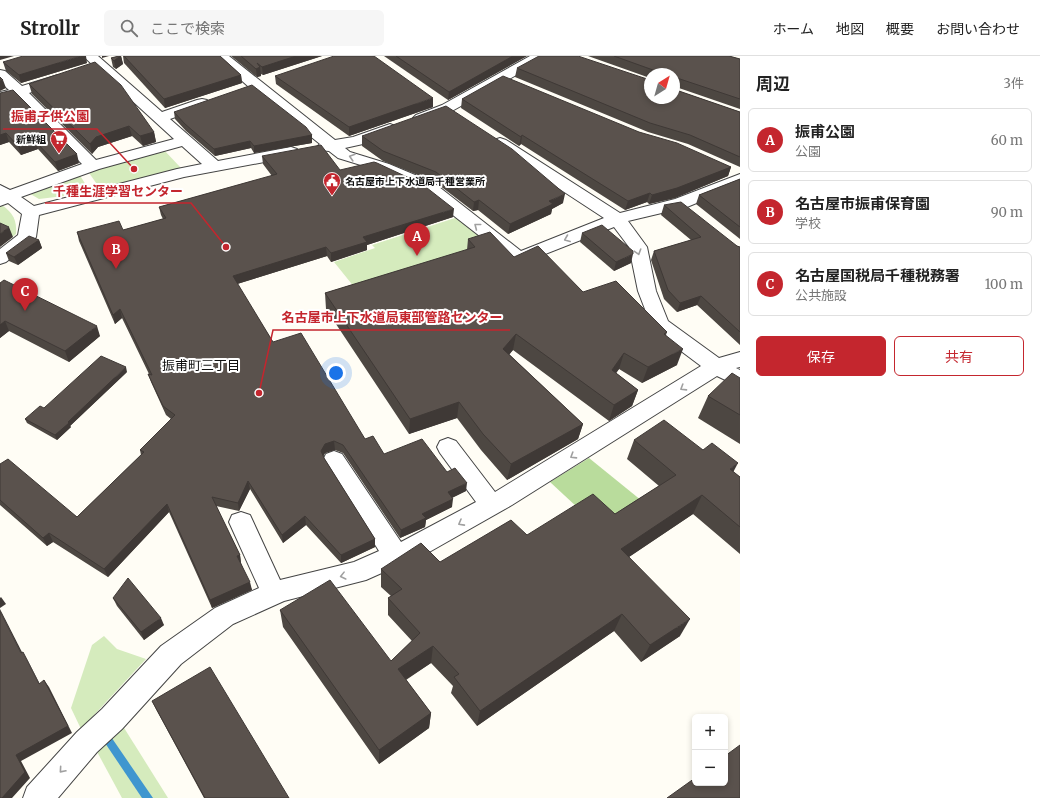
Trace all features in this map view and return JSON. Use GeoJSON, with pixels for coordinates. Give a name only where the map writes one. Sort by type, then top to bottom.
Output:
{"type":"FeatureCollection","features":[{"type":"Feature","properties":{"kind":"street"},"geometry":{"type":"LineString","coordinates":[[221,56],[255,85],[344,155],[383,166],[428,187],[519,258],[617,219],[687,208],[740,179]]}},
{"type":"Feature","properties":{"kind":"street"},"geometry":{"type":"LineString","coordinates":[[3,196],[31,212],[183,172],[357,141],[406,123],[441,104],[502,78],[519,62],[540,56]]}},
{"type":"Feature","properties":{"kind":"street"},"geometry":{"type":"LineString","coordinates":[[98,63],[214,166]]}},
{"type":"Feature","properties":{"kind":"street"},"geometry":{"type":"LineString","coordinates":[[2,69],[19,91],[93,166]]}},
{"type":"Feature","properties":{"kind":"street"},"geometry":{"type":"LineString","coordinates":[[0,98],[71,75]]}},
{"type":"Feature","properties":{"kind":"street"},"geometry":{"type":"LineString","coordinates":[[502,78],[517,84]]}},
{"type":"Feature","properties":{"kind":"street"},"geometry":{"type":"LineString","coordinates":[[241,90],[270,80]]}},
{"type":"Feature","properties":{"kind":"street"},"geometry":{"type":"LineString","coordinates":[[160,117],[218,97]]}},
{"type":"Feature","properties":{"kind":"street"},"geometry":{"type":"LineString","coordinates":[[441,104],[460,117]]}},
{"type":"Feature","properties":{"kind":"street"},"geometry":{"type":"LineString","coordinates":[[486,134],[617,219],[638,247],[647,291],[660,325],[716,367],[740,379]]}},
{"type":"Feature","properties":{"kind":"street"},"geometry":{"type":"LineString","coordinates":[[3,196],[93,166],[186,140]]}},
{"type":"Feature","properties":{"kind":"street"},"geometry":{"type":"LineString","coordinates":[[0,258],[27,237],[31,212]]}},
{"type":"Feature","properties":{"kind":"street"},"geometry":{"type":"LineString","coordinates":[[38,798],[87,742],[112,718],[171,655],[224,616],[274,594],[358,572],[422,544],[492,506],[716,367],[740,359]]}},
{"type":"Feature","properties":{"kind":"street"},"geometry":{"type":"LineString","coordinates":[[448,447],[492,506]]}},
{"type":"Feature","properties":{"kind":"street"},"geometry":{"type":"LineString","coordinates":[[334,460],[396,556]]}},
{"type":"Feature","properties":{"kind":"street"},"geometry":{"type":"LineString","coordinates":[[241,522],[274,594]]}},
{"type":"Feature","properties":{"kind":"green space"},"geometry":{"type":"Polygon","coordinates":[[[163,149],[181,168],[101,190],[87,170],[163,149]]]}},
{"type":"Feature","properties":{"kind":"green space"},"geometry":{"type":"Polygon","coordinates":[[[79,174],[86,185],[63,192],[64,196],[39,199],[27,192],[79,174]]]}},
{"type":"Feature","properties":{"kind":"green space"},"geometry":{"type":"Polygon","coordinates":[[[2,205],[12,214],[16,225],[16,234],[10,239],[0,235],[0,206],[2,205]]]}},
{"type":"Feature","properties":{"kind":"green space"},"geometry":{"type":"Polygon","coordinates":[[[458,217],[500,250],[359,293],[334,262],[375,248],[372,245],[458,217]]]}},
{"type":"Feature","properties":{"kind":"green space"},"geometry":{"type":"Polygon","coordinates":[[[589,458],[647,505],[605,533],[550,482],[589,458]]]}},
{"type":"Feature","properties":{"kind":"green space"},"geometry":{"type":"Polygon","coordinates":[[[104,636],[117,649],[146,659],[81,729],[71,708],[92,645],[104,636]]]}},
{"type":"Feature","properties":{"kind":"green space"},"geometry":{"type":"Polygon","coordinates":[[[121,723],[168,798],[122,798],[95,748],[121,723]]]}},
{"type":"Feature","properties":{"kind":"building"},"geometry":{"type":"Polygon","coordinates":[[[23,56],[81,56],[19,75],[3,62],[23,56]]]}},
{"type":"Feature","properties":{"kind":"building"},"geometry":{"type":"Polygon","coordinates":[[[120,56],[114,61],[111,58],[120,56]]]}},
{"type":"Feature","properties":{"kind":"building"},"geometry":{"type":"Polygon","coordinates":[[[124,56],[220,56],[241,75],[164,99],[124,56]]]}},
{"type":"Feature","properties":{"kind":"building"},"geometry":{"type":"Polygon","coordinates":[[[241,56],[296,56],[262,67],[257,63],[260,67],[256,69],[241,56]]]}},
{"type":"Feature","properties":{"kind":"building"},"geometry":{"type":"Polygon","coordinates":[[[334,56],[374,56],[433,98],[349,127],[275,76],[334,56]]]}},
{"type":"Feature","properties":{"kind":"building"},"geometry":{"type":"Polygon","coordinates":[[[396,56],[513,56],[449,92],[396,56]]]}},
{"type":"Feature","properties":{"kind":"building"},"geometry":{"type":"Polygon","coordinates":[[[539,56],[578,56],[644,78],[644,104],[680,104],[680,91],[740,112],[740,157],[690,135],[650,123],[517,68],[539,56]]]}},
{"type":"Feature","properties":{"kind":"building"},"geometry":{"type":"Polygon","coordinates":[[[614,56],[729,56],[740,59],[740,99],[680,79],[680,68],[647,68],[614,56]]]}},
{"type":"Feature","properties":{"kind":"building"},"geometry":{"type":"Polygon","coordinates":[[[95,62],[121,85],[154,132],[140,136],[129,126],[96,137],[90,144],[29,84],[95,62]]]}},
{"type":"Feature","properties":{"kind":"building"},"geometry":{"type":"Polygon","coordinates":[[[503,76],[639,132],[677,143],[731,167],[677,188],[652,195],[650,193],[628,201],[522,135],[521,137],[462,99],[503,76]]]}},
{"type":"Feature","properties":{"kind":"building"},"geometry":{"type":"Polygon","coordinates":[[[252,85],[306,127],[312,135],[254,146],[250,141],[214,149],[185,124],[174,112],[252,85]]]}},
{"type":"Feature","properties":{"kind":"building"},"geometry":{"type":"Polygon","coordinates":[[[13,90],[77,154],[55,162],[35,141],[18,146],[6,133],[0,135],[0,93],[13,90]]]}},
{"type":"Feature","properties":{"kind":"building"},"geometry":{"type":"Polygon","coordinates":[[[446,106],[512,149],[565,194],[549,201],[553,204],[510,224],[479,200],[474,202],[436,172],[383,151],[362,136],[446,106]]]}},
{"type":"Feature","properties":{"kind":"building"},"geometry":{"type":"Polygon","coordinates":[[[321,145],[340,170],[374,162],[377,163],[422,184],[454,209],[363,237],[367,242],[331,253],[326,247],[233,276],[273,342],[301,333],[365,439],[373,436],[384,454],[422,439],[447,472],[455,468],[467,483],[448,492],[453,499],[422,514],[426,518],[401,530],[343,445],[334,441],[325,444],[321,451],[324,458],[375,539],[341,555],[305,516],[282,535],[248,481],[238,503],[212,497],[240,555],[237,556],[250,582],[210,600],[167,504],[104,569],[49,533],[43,538],[0,500],[0,464],[8,459],[77,517],[144,452],[140,450],[175,415],[163,406],[148,374],[152,375],[120,309],[113,315],[77,232],[119,221],[123,230],[166,218],[159,207],[277,174],[262,156],[321,145]]]}},
{"type":"Feature","properties":{"kind":"building"},"geometry":{"type":"Polygon","coordinates":[[[740,179],[740,227],[699,195],[740,179]]]}},
{"type":"Feature","properties":{"kind":"building"},"geometry":{"type":"Polygon","coordinates":[[[681,202],[740,247],[740,332],[701,296],[680,303],[668,290],[654,251],[701,237],[664,205],[681,202]]]}},
{"type":"Feature","properties":{"kind":"building"},"geometry":{"type":"Polygon","coordinates":[[[0,223],[9,227],[0,234],[0,223]]]}},
{"type":"Feature","properties":{"kind":"building"},"geometry":{"type":"Polygon","coordinates":[[[602,225],[633,251],[633,254],[616,262],[582,233],[602,225]]]}},
{"type":"Feature","properties":{"kind":"building"},"geometry":{"type":"Polygon","coordinates":[[[490,232],[514,257],[538,246],[583,292],[616,281],[667,332],[664,334],[683,349],[648,367],[624,353],[612,370],[638,390],[614,405],[516,334],[503,349],[583,424],[511,464],[483,434],[459,402],[410,419],[325,293],[475,247],[468,239],[490,232]]]}},
{"type":"Feature","properties":{"kind":"building"},"geometry":{"type":"Polygon","coordinates":[[[29,236],[39,240],[14,257],[6,253],[29,236]]]}},
{"type":"Feature","properties":{"kind":"building"},"geometry":{"type":"Polygon","coordinates":[[[4,280],[97,326],[65,351],[5,321],[0,325],[0,283],[4,280]]]}},
{"type":"Feature","properties":{"kind":"building"},"geometry":{"type":"Polygon","coordinates":[[[101,356],[126,367],[55,435],[25,419],[40,406],[44,408],[101,356]]]}},
{"type":"Feature","properties":{"kind":"building"},"geometry":{"type":"Polygon","coordinates":[[[732,373],[740,378],[740,415],[708,396],[732,373]]]}},
{"type":"Feature","properties":{"kind":"building"},"geometry":{"type":"Polygon","coordinates":[[[664,420],[703,450],[712,443],[738,463],[730,469],[740,477],[740,527],[702,495],[621,549],[690,619],[650,645],[622,614],[480,711],[454,677],[459,674],[433,646],[398,669],[431,713],[379,750],[280,610],[330,580],[391,661],[420,633],[388,598],[402,589],[381,569],[421,543],[440,562],[511,520],[527,535],[593,494],[615,514],[676,475],[634,440],[664,420]]]}},
{"type":"Feature","properties":{"kind":"building"},"geometry":{"type":"Polygon","coordinates":[[[128,578],[161,618],[141,632],[113,598],[128,578]]]}},
{"type":"Feature","properties":{"kind":"building"},"geometry":{"type":"Polygon","coordinates":[[[0,611],[21,653],[23,652],[39,684],[44,680],[68,726],[16,755],[25,772],[2,798],[0,798],[0,611]]]}},
{"type":"Feature","properties":{"kind":"building"},"geometry":{"type":"Polygon","coordinates":[[[210,667],[289,798],[205,798],[152,701],[210,667]]]}},
{"type":"Feature","properties":{"kind":"building"},"geometry":{"type":"Polygon","coordinates":[[[740,745],[740,798],[667,798],[692,780],[692,786],[728,786],[728,754],[740,745]]]}},
{"type":"Feature","properties":{"kind":"waterway"},"geometry":{"type":"LineString","coordinates":[[104,734],[148,798]]}},
{"type":"Feature","properties":{"kind":"place","name":"新鮮組"},"geometry":{"type":"Point","coordinates":[59,154]}},
{"type":"Feature","properties":{"kind":"place","name":"振甫子供公園"},"geometry":{"type":"Point","coordinates":[134,169]}},
{"type":"Feature","properties":{"kind":"place","name":"名古屋市上下水道局千種営業所"},"geometry":{"type":"Point","coordinates":[332,196]}},
{"type":"Feature","properties":{"kind":"place","name":"千種生涯学習センター"},"geometry":{"type":"Point","coordinates":[226,247]}},
{"type":"Feature","properties":{"kind":"place","name":"振甫公園"},"geometry":{"type":"Point","coordinates":[417,256]}},
{"type":"Feature","properties":{"kind":"place","name":"名古屋市振甫保育園"},"geometry":{"type":"Point","coordinates":[116,269]}},
{"type":"Feature","properties":{"kind":"place","name":"名古屋国税局千種税務署"},"geometry":{"type":"Point","coordinates":[25,311]}},
{"type":"Feature","properties":{"kind":"place","name":"名古屋市上下水道局東部管路センター"},"geometry":{"type":"Point","coordinates":[259,393]}},
{"type":"Feature","properties":{"kind":"district","name":"振甫町三丁目"},"geometry":{"type":"Point","coordinates":[201,365]}}]}
